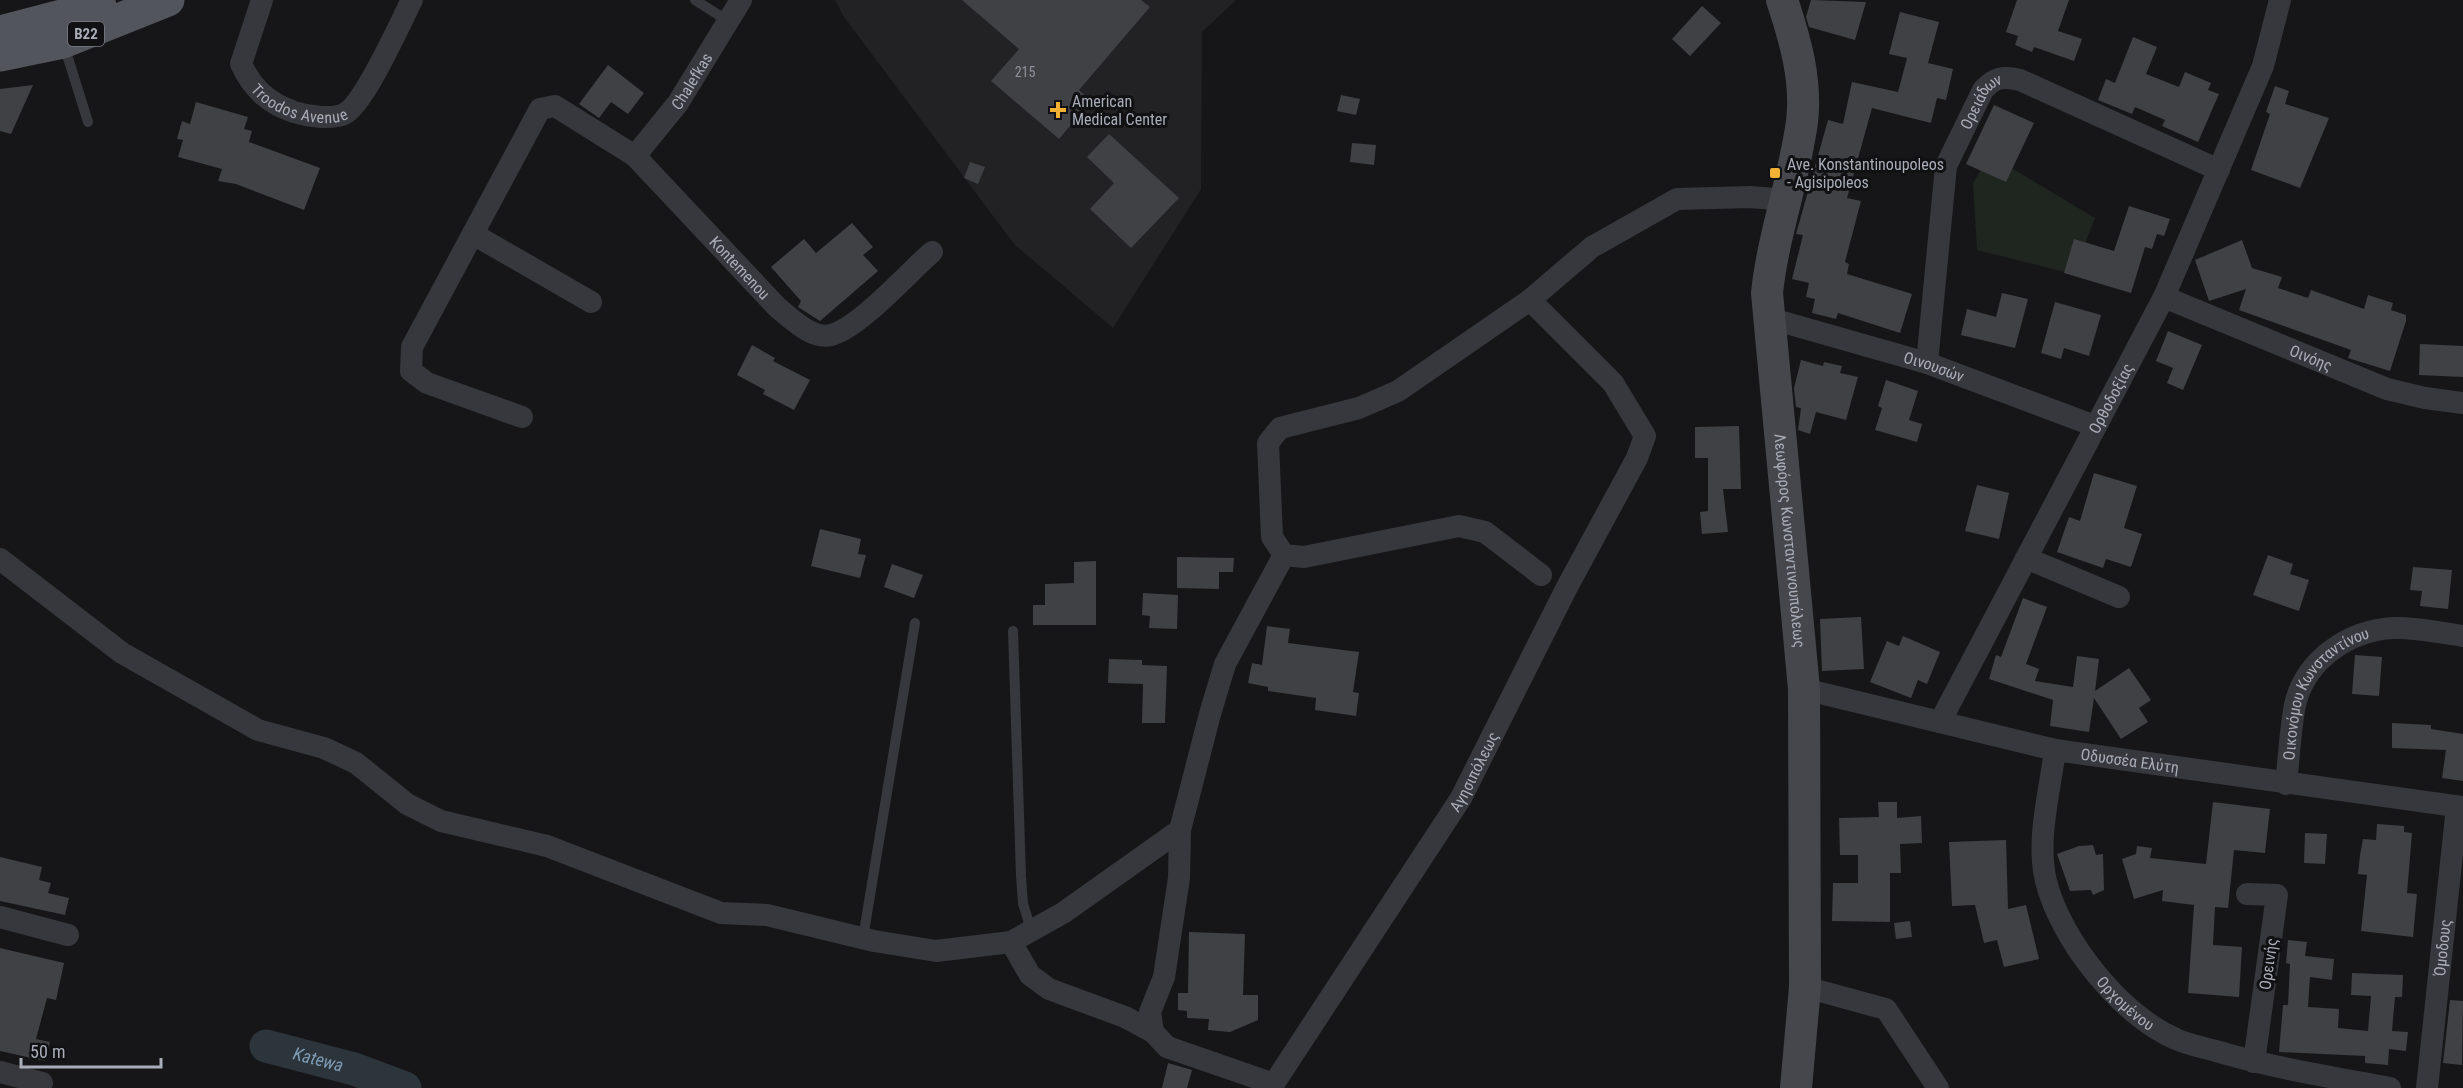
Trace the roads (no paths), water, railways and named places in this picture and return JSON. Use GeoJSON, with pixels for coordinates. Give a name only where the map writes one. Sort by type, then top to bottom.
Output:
{"type":"FeatureCollection","features":[{"type":"Feature","properties":{"kind":"main road","name":"B22"},"geometry":{"type":"LineString","coordinates":[[0,32],[90,11],[115,0]]}},
{"type":"Feature","properties":{"kind":"main road","name":"B22"},"geometry":{"type":"LineString","coordinates":[[0,55],[63,42],[168,0]]}},
{"type":"Feature","properties":{"kind":"street","name":"Troodos Avenue"},"geometry":{"type":"LineString","coordinates":[[262,0],[241,64],[244,70],[261,95],[279,107],[302,115],[335,117],[354,108],[412,0]]}},
{"type":"Feature","properties":{"kind":"street","name":"Chalefkas"},"geometry":{"type":"LineString","coordinates":[[635,156],[678,103],[741,0]]}},
{"type":"Feature","properties":{"kind":"street","name":"Λεωφόρος Κωνσταντινουπόλεως"},"geometry":{"type":"LineString","coordinates":[[1782,0],[1802,74],[1802,121],[1771,256],[1767,293],[1804,689],[1805,987],[1796,1088]]}},
{"type":"Feature","properties":{"kind":"street","name":"Ορθοδοξίας"},"geometry":{"type":"LineString","coordinates":[[1940,722],[2164,297],[2264,66],[2280,0]]}},
{"type":"Feature","properties":{"kind":"street","name":"Ορειάδων"},"geometry":{"type":"LineString","coordinates":[[1927,363],[1946,166],[1978,100],[1991,81],[2007,77],[2020,80],[2219,171]]}},
{"type":"Feature","properties":{"kind":"street","name":"Kontemenou"},"geometry":{"type":"LineString","coordinates":[[473,234],[540,109],[555,106],[635,156],[778,308],[798,324],[816,333],[830,336],[858,320],[932,252]]}},
{"type":"Feature","properties":{"kind":"street"},"geometry":{"type":"LineString","coordinates":[[1284,555],[1272,537],[1268,442],[1280,428],[1359,408],[1398,391],[1530,300],[1592,247],[1677,199],[1751,196],[1784,200]]}},
{"type":"Feature","properties":{"kind":"street"},"geometry":{"type":"LineString","coordinates":[[522,417],[427,383],[411,370],[412,347],[473,234],[591,302]]}},
{"type":"Feature","properties":{"kind":"street","name":"Οινόης"},"geometry":{"type":"LineString","coordinates":[[2164,297],[2386,388],[2425,398],[2463,403]]}},
{"type":"Feature","properties":{"kind":"street","name":"Αγησιπόλεως"},"geometry":{"type":"LineString","coordinates":[[1272,1086],[1461,798],[1566,589],[1637,458],[1645,436],[1613,383],[1530,300]]}},
{"type":"Feature","properties":{"kind":"street","name":"Οινουσών"},"geometry":{"type":"LineString","coordinates":[[1769,318],[1927,363],[2096,426]]}},
{"type":"Feature","properties":{"kind":"street"},"geometry":{"type":"LineString","coordinates":[[1284,555],[1304,557],[1459,526],[1485,532],[1541,575]]}},
{"type":"Feature","properties":{"kind":"street"},"geometry":{"type":"LineString","coordinates":[[1153,1032],[1150,1012],[1164,977],[1179,878],[1180,830],[1225,664],[1284,555]]}},
{"type":"Feature","properties":{"kind":"street"},"geometry":{"type":"LineString","coordinates":[[2026,558],[2119,597]]}},
{"type":"Feature","properties":{"kind":"street"},"geometry":{"type":"LineString","coordinates":[[0,559],[122,653],[258,730],[324,748],[356,763],[407,804],[441,821],[547,846],[721,914],[767,915],[863,938],[936,951],[1011,942],[1032,932],[1180,830]]}},
{"type":"Feature","properties":{"kind":"street","name":"Οικονόμου Κωνσταντίνου"},"geometry":{"type":"LineString","coordinates":[[2286,784],[2295,704],[2303,683],[2316,663],[2335,647],[2354,636],[2396,628],[2463,636]]}},
{"type":"Feature","properties":{"kind":"street","name":"Οδυσσέα Ελύτη"},"geometry":{"type":"LineString","coordinates":[[1804,689],[2055,750],[2460,807]]}},
{"type":"Feature","properties":{"kind":"street","name":"Ορχομένου"},"geometry":{"type":"LineString","coordinates":[[2055,750],[2043,844],[2046,880],[2061,921],[2083,957],[2108,988],[2139,1016],[2175,1039],[2254,1062],[2390,1088]]}},
{"type":"Feature","properties":{"kind":"street","name":"Όμοδους"},"geometry":{"type":"LineString","coordinates":[[2427,1088],[2460,807]]}},
{"type":"Feature","properties":{"kind":"street","name":"Ορεινής"},"geometry":{"type":"LineString","coordinates":[[2247,894],[2277,894],[2254,1062]]}},
{"type":"Feature","properties":{"kind":"street"},"geometry":{"type":"LineString","coordinates":[[0,917],[68,935]]}},
{"type":"Feature","properties":{"kind":"street"},"geometry":{"type":"LineString","coordinates":[[1011,942],[1030,975],[1049,989],[1125,1017],[1153,1032],[1167,1047],[1272,1086]]}},
{"type":"Feature","properties":{"kind":"street"},"geometry":{"type":"LineString","coordinates":[[1805,987],[1886,1009],[1938,1088]]}},
{"type":"Feature","properties":{"kind":"street"},"geometry":{"type":"LineString","coordinates":[[0,1072],[42,1083]]}},
{"type":"Feature","properties":{"kind":"lane"},"geometry":{"type":"LineString","coordinates":[[695,0],[728,21]]}},
{"type":"Feature","properties":{"kind":"lane"},"geometry":{"type":"LineString","coordinates":[[63,42],[88,122]]}},
{"type":"Feature","properties":{"kind":"lane"},"geometry":{"type":"LineString","coordinates":[[863,938],[915,623]]}},
{"type":"Feature","properties":{"kind":"lane"},"geometry":{"type":"LineString","coordinates":[[1014,631],[1021,876],[1023,904],[1032,932]]}},
{"type":"Feature","properties":{"kind":"waterway","name":"Katewa"},"geometry":{"type":"LineString","coordinates":[[266,1046],[354,1069],[405,1088]]}},
{"type":"Feature","properties":{"kind":"place","name":"American Medical Center"},"geometry":{"type":"Point","coordinates":[1058,110]}},
{"type":"Feature","properties":{"kind":"place","name":"Ave. Konstantinoupoleos - Agisipoleos"},"geometry":{"type":"Point","coordinates":[1775,173]}}]}
